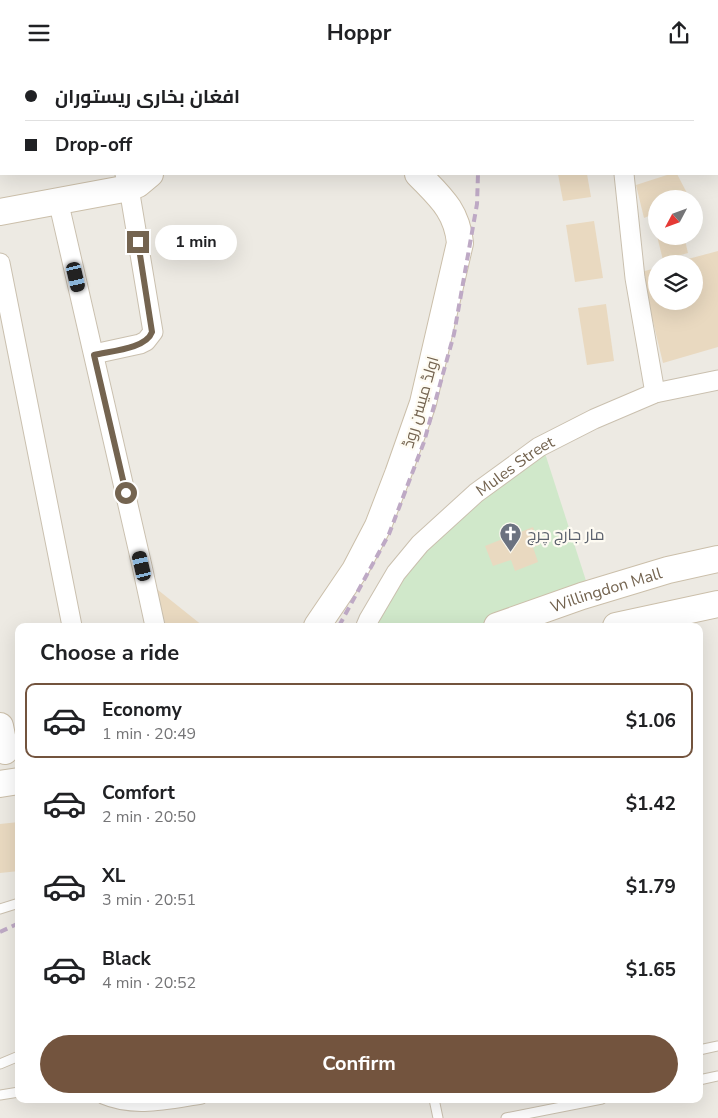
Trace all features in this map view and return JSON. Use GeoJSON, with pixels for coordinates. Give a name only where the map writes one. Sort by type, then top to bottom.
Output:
{"type":"FeatureCollection","features":[{"type":"Feature","properties":{"kind":"street","name":"اولڈ میسن روڈ"},"geometry":{"type":"LineString","coordinates":[[319,623],[355,570],[378,526],[398,474],[422,403],[460,243],[459,229],[454,215],[419,175]]}},
{"type":"Feature","properties":{"kind":"street"},"geometry":{"type":"LineString","coordinates":[[624,175],[635,278],[655,393]]}},
{"type":"Feature","properties":{"kind":"street"},"geometry":{"type":"LineString","coordinates":[[0,212],[58,200],[135,179],[152,332],[150,337],[140,344],[94,355]]}},
{"type":"Feature","properties":{"kind":"street"},"geometry":{"type":"LineString","coordinates":[[58,200],[154,623]]}},
{"type":"Feature","properties":{"kind":"street"},"geometry":{"type":"LineString","coordinates":[[0,263],[71,623]]}},
{"type":"Feature","properties":{"kind":"street","name":"Mules Street"},"geometry":{"type":"LineString","coordinates":[[367,623],[396,573],[420,544],[476,493],[539,447],[594,419],[655,393],[718,380]]}},
{"type":"Feature","properties":{"kind":"street","name":"Willingdon Mall"},"geometry":{"type":"LineString","coordinates":[[505,623],[582,596],[668,570],[718,559]]}},
{"type":"Feature","properties":{"kind":"street"},"geometry":{"type":"LineString","coordinates":[[630,623],[718,604]]}},
{"type":"Feature","properties":{"kind":"street"},"geometry":{"type":"LineString","coordinates":[[0,784],[15,782]]}},
{"type":"Feature","properties":{"kind":"lane"},"geometry":{"type":"LineString","coordinates":[[0,909],[15,904]]}},
{"type":"Feature","properties":{"kind":"lane"},"geometry":{"type":"LineString","coordinates":[[703,1049],[718,1046]]}},
{"type":"Feature","properties":{"kind":"lane"},"geometry":{"type":"LineString","coordinates":[[0,1064],[15,1058]]}},
{"type":"Feature","properties":{"kind":"lane"},"geometry":{"type":"LineString","coordinates":[[703,1078],[718,1076]]}},
{"type":"Feature","properties":{"kind":"lane"},"geometry":{"type":"LineString","coordinates":[[0,1095],[15,1093]]}},
{"type":"Feature","properties":{"kind":"lane"},"geometry":{"type":"LineString","coordinates":[[118,1103],[151,1107],[176,1103]]}},
{"type":"Feature","properties":{"kind":"lane"},"geometry":{"type":"LineString","coordinates":[[435,1103],[438,1118]]}},
{"type":"Feature","properties":{"kind":"lane"},"geometry":{"type":"LineString","coordinates":[[506,1118],[582,1103]]}},
{"type":"Feature","properties":{"kind":"shaded area"},"geometry":{"type":"Polygon","coordinates":[[[0,175],[718,175],[718,1118],[0,1118],[0,175]]]}},
{"type":"Feature","properties":{"kind":"green space"},"geometry":{"type":"Polygon","coordinates":[[[543,447],[589,590],[497,623],[372,623],[424,544],[543,447]]]}},
{"type":"Feature","properties":{"kind":"building"},"geometry":{"type":"Polygon","coordinates":[[[558,175],[587,175],[591,197],[563,201],[558,175]]]}},
{"type":"Feature","properties":{"kind":"building"},"geometry":{"type":"Polygon","coordinates":[[[667,175],[678,175],[685,190],[648,190],[648,216],[644,218],[636,185],[667,175]]]}},
{"type":"Feature","properties":{"kind":"building"},"geometry":{"type":"Polygon","coordinates":[[[594,221],[603,278],[575,282],[566,225],[594,221]]]}},
{"type":"Feature","properties":{"kind":"building"},"geometry":{"type":"Polygon","coordinates":[[[659,245],[686,245],[688,253],[662,255],[659,245]]]}},
{"type":"Feature","properties":{"kind":"building"},"geometry":{"type":"Polygon","coordinates":[[[718,251],[718,347],[663,363],[650,310],[703,310],[703,255],[718,251]]]}},
{"type":"Feature","properties":{"kind":"building"},"geometry":{"type":"Polygon","coordinates":[[[648,270],[648,301],[641,272],[648,270]]]}},
{"type":"Feature","properties":{"kind":"building"},"geometry":{"type":"Polygon","coordinates":[[[606,304],[614,361],[587,365],[578,308],[606,304]]]}},
{"type":"Feature","properties":{"kind":"building","name":"مار جارج چرچ"},"geometry":{"type":"Polygon","coordinates":[[[533,527],[539,545],[533,547],[538,562],[515,571],[511,560],[493,566],[485,546],[533,527]]]}},
{"type":"Feature","properties":{"kind":"building"},"geometry":{"type":"Polygon","coordinates":[[[148,582],[199,623],[157,623],[148,582]]]}},
{"type":"Feature","properties":{"kind":"building"},"geometry":{"type":"Polygon","coordinates":[[[15,822],[15,871],[0,873],[0,824],[15,822]]]}},
{"type":"Feature","properties":{"kind":"railway"},"geometry":{"type":"LineString","coordinates":[[341,623],[389,534],[424,442],[454,334],[477,204],[478,175]]}},
{"type":"Feature","properties":{"kind":"railway"},"geometry":{"type":"LineString","coordinates":[[0,932],[15,925]]}},
{"type":"Feature","properties":{"kind":"place","name":"مار جارج چرچ"},"geometry":{"type":"Point","coordinates":[511,553]}},
{"type":"Feature","properties":{"kind":"route"},"geometry":{"type":"LineString","coordinates":[[126,493],[94,355],[140,344],[146,341],[152,332],[138,242]]}}]}
